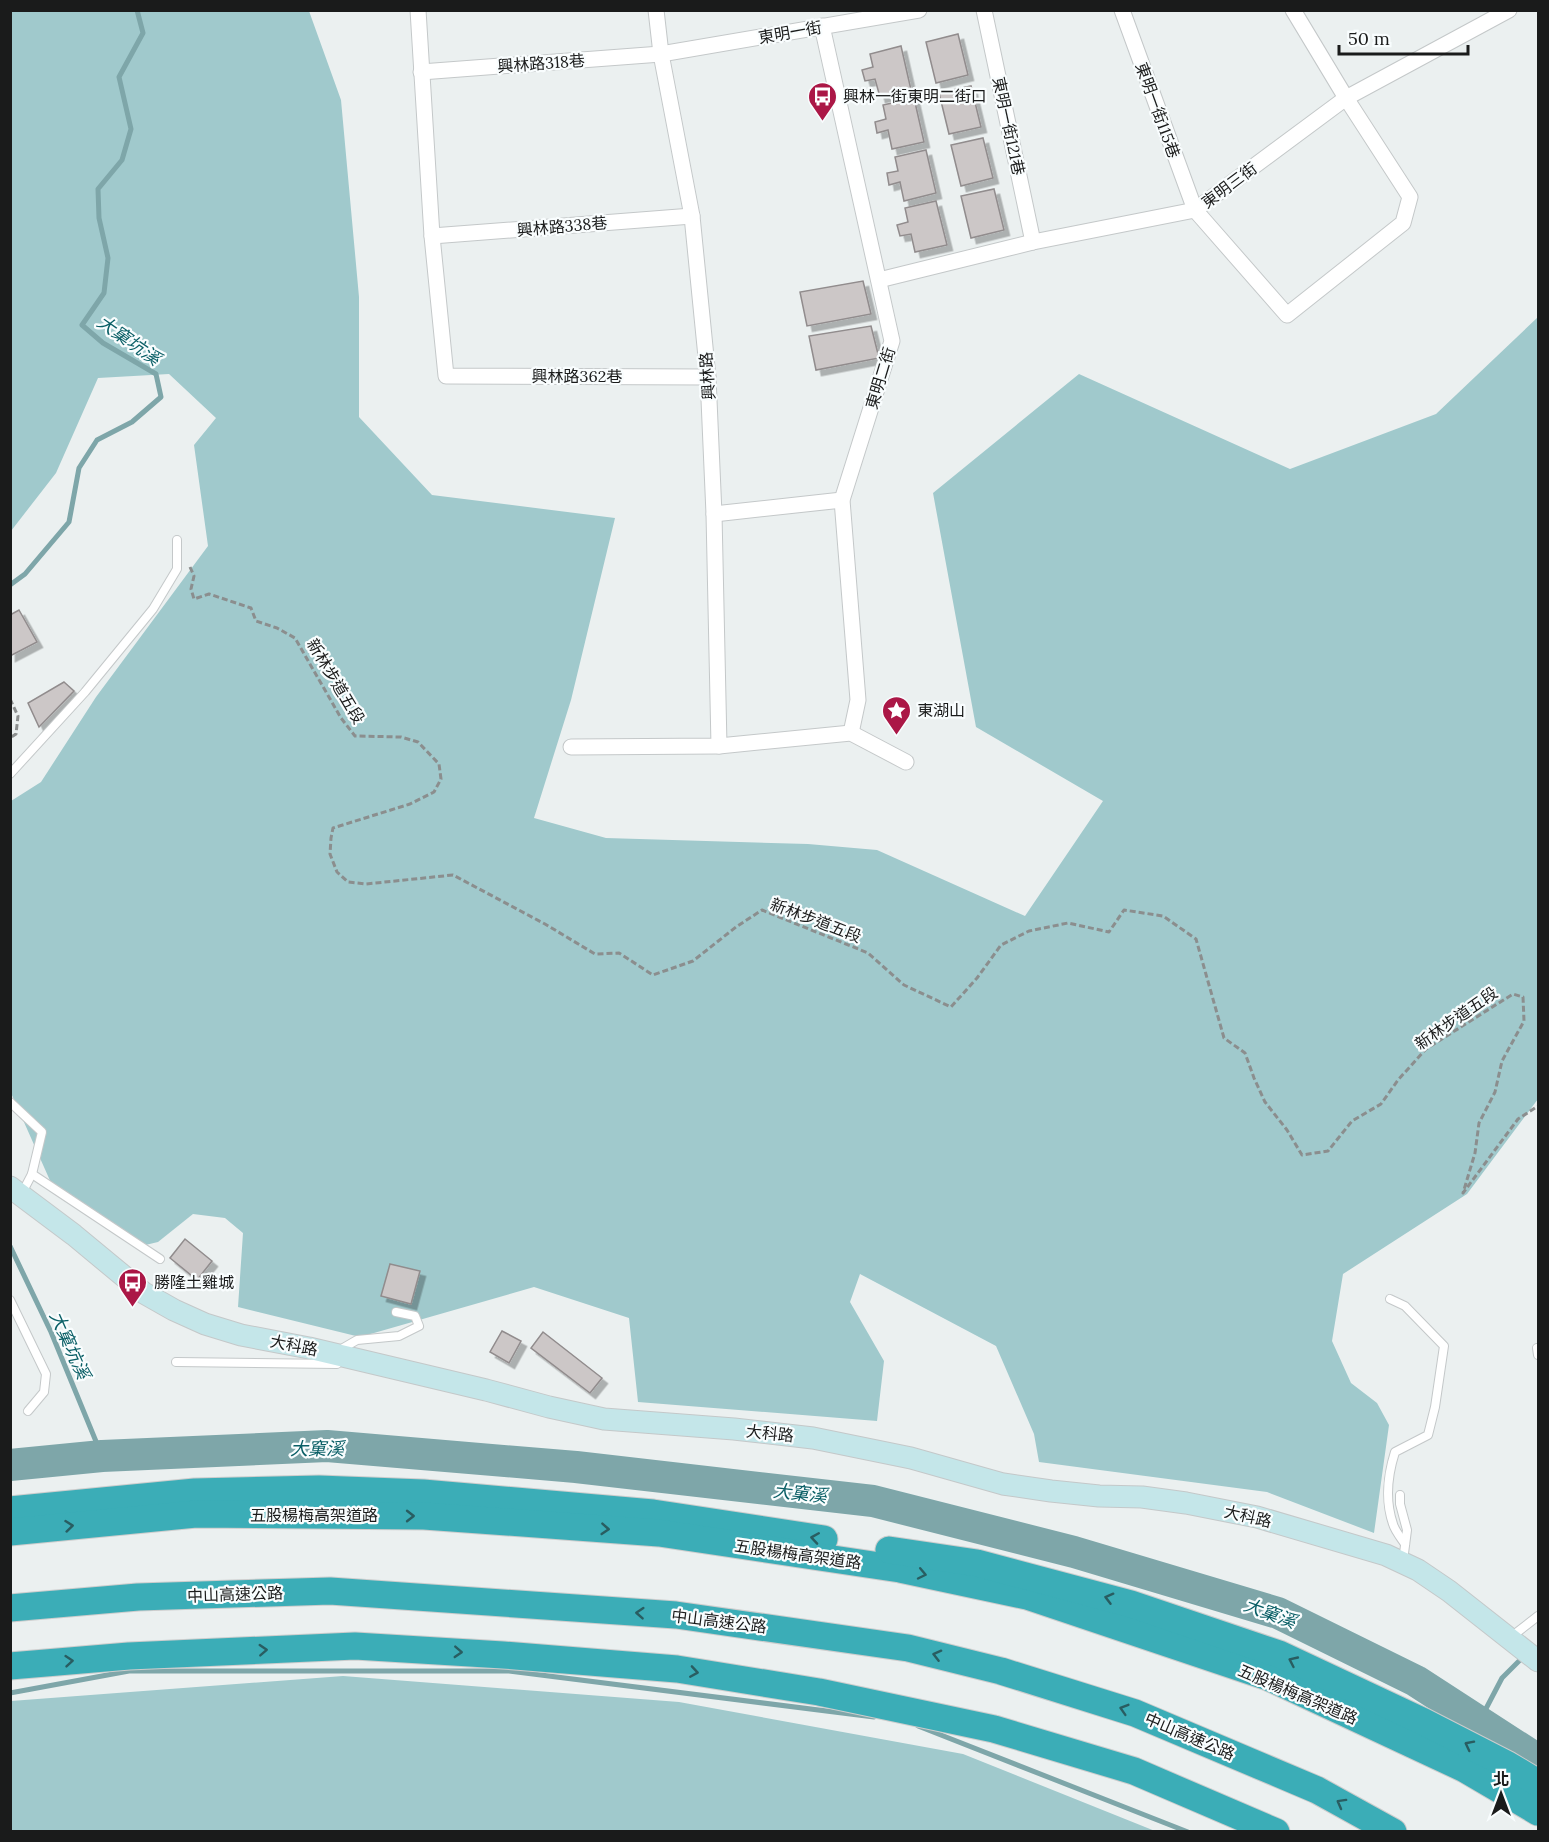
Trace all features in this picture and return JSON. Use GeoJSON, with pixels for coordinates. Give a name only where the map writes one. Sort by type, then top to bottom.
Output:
{"type":"FeatureCollection","features":[{"type":"Feature","properties":{"kind":"highway","name":"五股楊梅高架道路"},"geometry":{"type":"LineString","coordinates":[[10,1510],[195,1492],[319,1489],[423,1494],[653,1513],[977,1563],[1131,1604],[1279,1654],[1424,1722],[1508,1765],[1539,1784]]}},
{"type":"Feature","properties":{"kind":"highway","name":"五股楊梅高架道路"},"geometry":{"type":"LineString","coordinates":[[10,1532],[196,1514],[424,1516],[659,1533],[900,1569],[1027,1596],[1268,1677],[1465,1769],[1539,1812]]}},
{"type":"Feature","properties":{"kind":"highway","name":"中山高速公路"},"geometry":{"type":"LineString","coordinates":[[10,1608],[138,1597],[330,1591],[676,1615],[908,1648],[1001,1671],[1136,1713],[1317,1790],[1393,1832]]}},
{"type":"Feature","properties":{"kind":"highway"},"geometry":{"type":"LineString","coordinates":[[10,1666],[129,1656],[355,1646],[677,1669],[819,1692],[994,1729],[1134,1772],[1276,1832]]}},
{"type":"Feature","properties":{"kind":"street"},"geometry":{"type":"LineString","coordinates":[[418,10],[432,236]]}},
{"type":"Feature","properties":{"kind":"street","name":"興林路"},"geometry":{"type":"LineString","coordinates":[[656,10],[661,54],[692,216],[708,377],[714,514],[719,746]]}},
{"type":"Feature","properties":{"kind":"street","name":"東明一街"},"geometry":{"type":"LineString","coordinates":[[661,54],[918,10]]}},
{"type":"Feature","properties":{"kind":"street","name":"東明一街121巷"},"geometry":{"type":"LineString","coordinates":[[984,10],[1034,242]]}},
{"type":"Feature","properties":{"kind":"street","name":"東明一街115巷"},"geometry":{"type":"LineString","coordinates":[[1122,10],[1195,210]]}},
{"type":"Feature","properties":{"kind":"street"},"geometry":{"type":"LineString","coordinates":[[1195,210],[1287,315],[1403,223],[1410,197],[1293,10]]}},
{"type":"Feature","properties":{"kind":"street","name":"東明三街"},"geometry":{"type":"LineString","coordinates":[[879,280],[1034,242],[1195,210],[1346,98],[1505,12]]}},
{"type":"Feature","properties":{"kind":"street","name":"東明二街"},"geometry":{"type":"LineString","coordinates":[[822,26],[892,341],[842,500],[858,700],[851,733]]}},
{"type":"Feature","properties":{"kind":"street","name":"興林路318巷"},"geometry":{"type":"LineString","coordinates":[[421,72],[661,54]]}},
{"type":"Feature","properties":{"kind":"street","name":"興林路338巷"},"geometry":{"type":"LineString","coordinates":[[432,236],[692,216]]}},
{"type":"Feature","properties":{"kind":"street","name":"興林路362巷"},"geometry":{"type":"LineString","coordinates":[[432,236],[446,376],[708,377]]}},
{"type":"Feature","properties":{"kind":"street"},"geometry":{"type":"LineString","coordinates":[[714,514],[842,500]]}},
{"type":"Feature","properties":{"kind":"street"},"geometry":{"type":"LineString","coordinates":[[571,747],[719,746],[851,733],[906,762]]}},
{"type":"Feature","properties":{"kind":"street","name":"大科路"},"geometry":{"type":"LineString","coordinates":[[16,1191],[144,1293],[174,1310],[241,1335],[334,1353],[604,1419],[734,1429],[813,1438],[911,1458],[1003,1484],[1070,1493],[1142,1497],[1257,1517],[1386,1555],[1404,1554],[1418,1570],[1449,1591],[1539,1661]]}},
{"type":"Feature","properties":{"kind":"lane"},"geometry":{"type":"LineString","coordinates":[[10,774],[85,692],[153,609],[177,569],[177,543]]}},
{"type":"Feature","properties":{"kind":"lane"},"geometry":{"type":"LineString","coordinates":[[10,1102],[42,1132],[32,1174],[16,1191]]}},
{"type":"Feature","properties":{"kind":"lane"},"geometry":{"type":"LineString","coordinates":[[32,1174],[160,1259]]}},
{"type":"Feature","properties":{"kind":"lane"},"geometry":{"type":"LineString","coordinates":[[1390,1299],[1405,1306],[1444,1346],[1435,1407],[1428,1436],[1395,1452],[1390,1468],[1388,1496],[1393,1524],[1404,1554]]}},
{"type":"Feature","properties":{"kind":"lane"},"geometry":{"type":"LineString","coordinates":[[10,1300],[46,1374],[44,1392],[28,1412]]}},
{"type":"Feature","properties":{"kind":"lane"},"geometry":{"type":"LineString","coordinates":[[334,1353],[357,1340],[399,1335],[419,1326],[415,1316],[396,1312]]}},
{"type":"Feature","properties":{"kind":"lane"},"geometry":{"type":"LineString","coordinates":[[176,1362],[378,1364]]}},
{"type":"Feature","properties":{"kind":"lane"},"geometry":{"type":"LineString","coordinates":[[1400,1495],[1407,1530],[1404,1554]]}},
{"type":"Feature","properties":{"kind":"lane"},"geometry":{"type":"LineString","coordinates":[[1513,1641],[1539,1616]]}},
{"type":"Feature","properties":{"kind":"path","name":"新林步道五段"},"geometry":{"type":"LineString","coordinates":[[177,543],[194,576],[191,589],[194,599],[209,594],[241,604],[251,608],[256,621],[277,628],[295,638],[341,718],[355,736],[401,737],[418,742],[439,764],[441,779],[434,792],[410,804],[333,828],[330,854],[337,872],[348,882],[366,884],[453,875],[545,924],[595,954],[619,953],[653,975],[693,961],[762,910],[868,953],[904,985],[951,1007],[977,978],[1001,945],[1029,931],[1068,923],[1109,932],[1124,910],[1163,916],[1196,939],[1224,1038],[1245,1053],[1265,1102],[1287,1130],[1302,1155],[1328,1151],[1353,1121],[1381,1104],[1398,1080],[1426,1049],[1513,994],[1523,997],[1524,1021],[1502,1061],[1495,1092],[1479,1123],[1475,1153],[1463,1193],[1518,1119],[1539,1106]]}},
{"type":"Feature","properties":{"kind":"path"},"geometry":{"type":"LineString","coordinates":[[10,699],[18,716],[16,734],[10,738]]}},
{"type":"Feature","properties":{"kind":"shaded area"},"geometry":{"type":"Polygon","coordinates":[[[11,11],[309,11],[341,100],[359,297],[359,417],[432,495],[615,518],[571,700],[534,818],[606,838],[808,844],[877,850],[1025,916],[1103,801],[976,727],[933,493],[1079,374],[1290,469],[1436,414],[1538,317],[1538,1099],[1467,1194],[1343,1274],[1332,1341],[1351,1383],[1377,1403],[1389,1425],[1374,1533],[1267,1492],[1039,1462],[1034,1434],[996,1346],[860,1274],[850,1302],[884,1361],[877,1421],[638,1402],[629,1318],[534,1287],[360,1337],[238,1307],[243,1233],[225,1218],[193,1214],[158,1242],[137,1247],[52,1185],[11,1093],[11,801],[41,782],[96,697],[208,546],[194,445],[216,418],[169,374],[98,378],[56,473],[11,531],[11,11]]]}},
{"type":"Feature","properties":{"kind":"shaded area"},"geometry":{"type":"Polygon","coordinates":[[[343,1676],[679,1702],[963,1754],[1155,1831],[11,1831],[11,1701],[343,1676]]]}},
{"type":"Feature","properties":{"kind":"building"},"geometry":{"type":"Polygon","coordinates":[[[958,34],[968,75],[936,83],[926,42],[958,34]]]}},
{"type":"Feature","properties":{"kind":"building"},"geometry":{"type":"Polygon","coordinates":[[[901,46],[911,90],[880,97],[875,79],[865,81],[862,70],[873,67],[870,54],[901,46]]]}},
{"type":"Feature","properties":{"kind":"building"},"geometry":{"type":"Polygon","coordinates":[[[971,86],[981,127],[949,134],[939,93],[971,86]]]}},
{"type":"Feature","properties":{"kind":"building"},"geometry":{"type":"Polygon","coordinates":[[[914,98],[924,142],[892,149],[888,130],[877,133],[875,122],[886,119],[883,105],[914,98]]]}},
{"type":"Feature","properties":{"kind":"building"},"geometry":{"type":"Polygon","coordinates":[[[983,138],[993,178],[961,186],[951,145],[983,138]]]}},
{"type":"Feature","properties":{"kind":"building"},"geometry":{"type":"Polygon","coordinates":[[[926,150],[936,193],[904,201],[900,182],[889,185],[887,173],[898,171],[895,157],[926,150]]]}},
{"type":"Feature","properties":{"kind":"building"},"geometry":{"type":"Polygon","coordinates":[[[994,189],[1004,230],[971,238],[961,196],[994,189]]]}},
{"type":"Feature","properties":{"kind":"building"},"geometry":{"type":"Polygon","coordinates":[[[936,201],[947,245],[915,252],[911,234],[900,236],[897,225],[908,222],[905,208],[936,201]]]}},
{"type":"Feature","properties":{"kind":"building"},"geometry":{"type":"Polygon","coordinates":[[[863,281],[871,314],[807,326],[800,292],[863,281]]]}},
{"type":"Feature","properties":{"kind":"building"},"geometry":{"type":"Polygon","coordinates":[[[871,326],[879,358],[816,370],[809,336],[871,326]]]}},
{"type":"Feature","properties":{"kind":"building"},"geometry":{"type":"Polygon","coordinates":[[[19,610],[37,642],[10,656],[10,615],[19,610]]]}},
{"type":"Feature","properties":{"kind":"building"},"geometry":{"type":"Polygon","coordinates":[[[64,682],[74,691],[39,727],[28,703],[64,682]]]}},
{"type":"Feature","properties":{"kind":"building"},"geometry":{"type":"Polygon","coordinates":[[[185,1239],[212,1261],[197,1280],[170,1258],[185,1239]]]}},
{"type":"Feature","properties":{"kind":"building"},"geometry":{"type":"Polygon","coordinates":[[[390,1264],[420,1271],[411,1304],[381,1296],[390,1264]]]}},
{"type":"Feature","properties":{"kind":"building"},"geometry":{"type":"Polygon","coordinates":[[[502,1331],[521,1341],[509,1363],[490,1352],[502,1331]]]}},
{"type":"Feature","properties":{"kind":"building"},"geometry":{"type":"Polygon","coordinates":[[[543,1332],[602,1378],[590,1393],[531,1348],[543,1332]]]}},
{"type":"Feature","properties":{"kind":"waterway","name":"大窠坑溪"},"geometry":{"type":"LineString","coordinates":[[10,585],[25,574],[69,522],[79,468],[97,440],[132,422],[161,397],[156,374],[103,343],[82,325],[104,293],[108,258],[99,218],[98,189],[122,160],[131,129],[119,77],[143,33],[137,10]]}},
{"type":"Feature","properties":{"kind":"waterway","name":"大窠坑溪"},"geometry":{"type":"LineString","coordinates":[[10,1246],[51,1332],[102,1456]]}},
{"type":"Feature","properties":{"kind":"waterway","name":"大窠溪"},"geometry":{"type":"LineString","coordinates":[[10,1465],[102,1456],[327,1446],[576,1467],[873,1501],[1074,1552],[1278,1613],[1416,1681],[1538,1760]]}},
{"type":"Feature","properties":{"kind":"waterway"},"geometry":{"type":"LineString","coordinates":[[1479,1722],[1502,1678],[1524,1656]]}},
{"type":"Feature","properties":{"kind":"waterway"},"geometry":{"type":"LineString","coordinates":[[10,1693],[129,1671],[509,1671],[874,1717]]}},
{"type":"Feature","properties":{"kind":"waterway"},"geometry":{"type":"LineString","coordinates":[[918,1726],[1188,1832]]}},
{"type":"Feature","properties":{"kind":"place","name":"興林一街東明二街口"},"geometry":{"type":"Point","coordinates":[822,122]}},
{"type":"Feature","properties":{"kind":"place","name":"東湖山"},"geometry":{"type":"Point","coordinates":[896,736]}},
{"type":"Feature","properties":{"kind":"place","name":"勝隆土雞城"},"geometry":{"type":"Point","coordinates":[133,1308]}}]}
